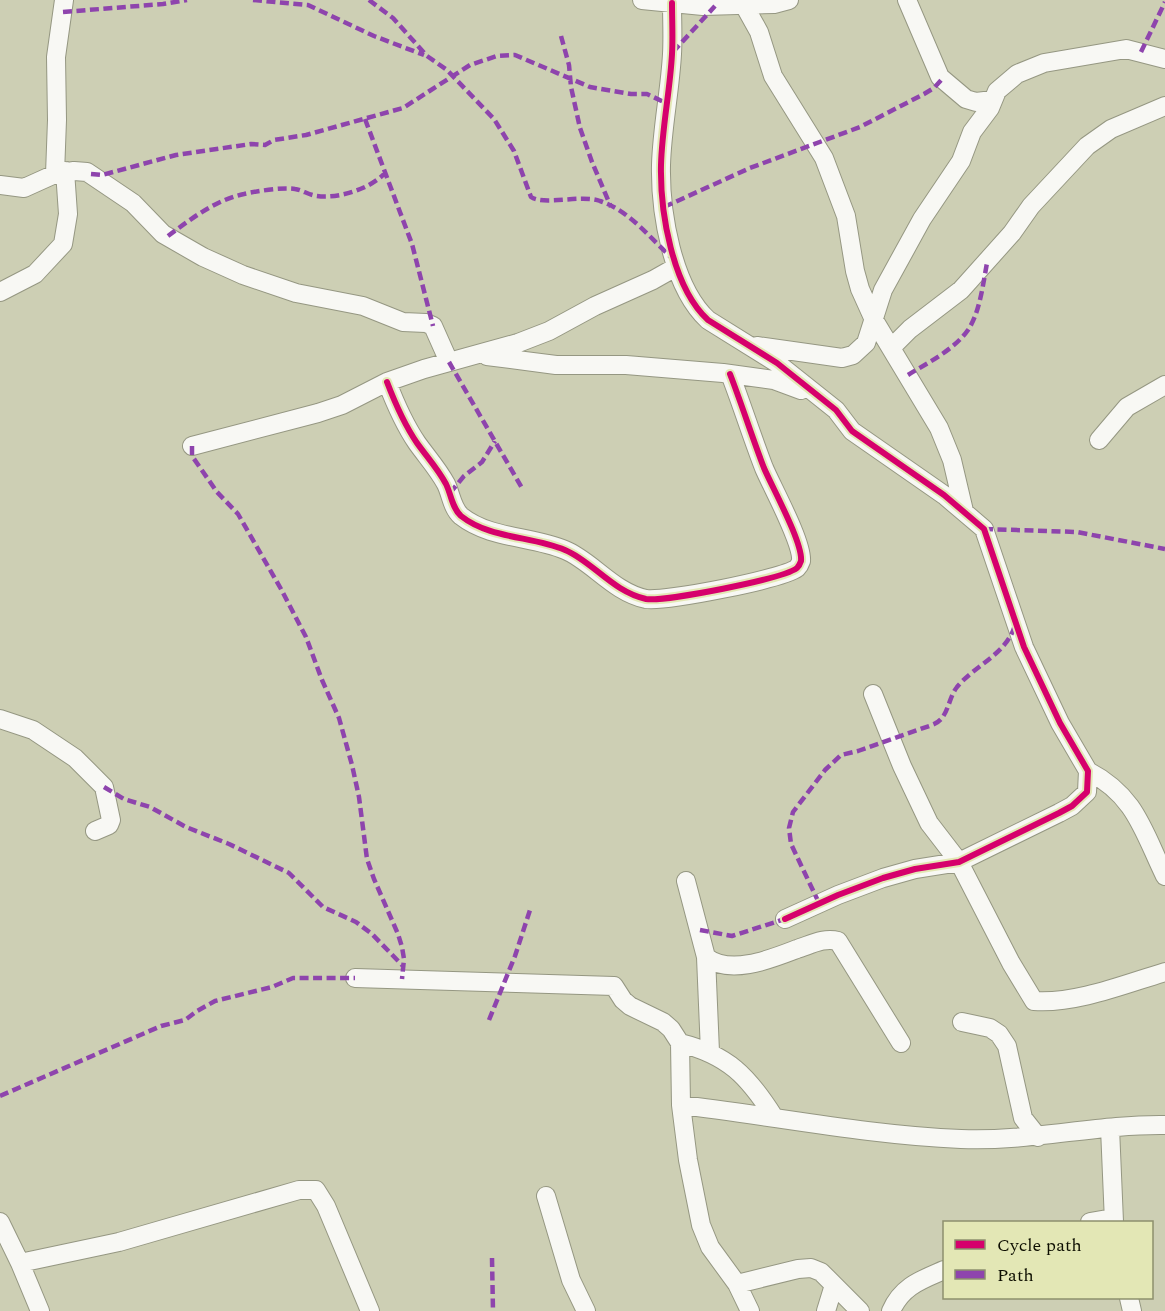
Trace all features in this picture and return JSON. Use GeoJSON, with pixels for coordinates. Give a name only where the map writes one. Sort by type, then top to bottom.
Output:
{"type":"FeatureCollection","features":[{"type":"Feature","properties":{"kind":"street"},"geometry":{"type":"LineString","coordinates":[[0,292],[35,274],[63,244],[68,214],[60,173],[56,57],[64,0]]}},
{"type":"Feature","properties":{"kind":"street"},"geometry":{"type":"LineString","coordinates":[[642,0],[703,6],[774,4],[789,0]]}},
{"type":"Feature","properties":{"kind":"street"},"geometry":{"type":"LineString","coordinates":[[907,0],[940,77],[966,99],[976,102],[993,100]]}},
{"type":"Feature","properties":{"kind":"street"},"geometry":{"type":"LineString","coordinates":[[666,2],[673,52],[661,167],[666,222],[672,258],[676,267],[704,316],[777,363],[836,410],[852,431],[964,511],[985,530],[1024,647],[1060,723],[1088,771],[1115,788],[1132,807],[1165,876]]}},
{"type":"Feature","properties":{"kind":"street"},"geometry":{"type":"LineString","coordinates":[[744,5],[759,32],[773,76],[824,158],[846,216],[856,279],[874,320],[939,428],[952,460],[964,511]]}},
{"type":"Feature","properties":{"kind":"street"},"geometry":{"type":"LineString","coordinates":[[749,345],[848,357],[866,343],[883,290],[922,219],[961,161],[972,132],[988,111],[998,91],[1017,74],[1044,63],[1126,49],[1165,59]]}},
{"type":"Feature","properties":{"kind":"street"},"geometry":{"type":"LineString","coordinates":[[891,348],[910,330],[961,291],[1012,233],[1031,206],[1087,146],[1111,129],[1165,106]]}},
{"type":"Feature","properties":{"kind":"street"},"geometry":{"type":"LineString","coordinates":[[0,185],[24,188],[60,173],[80,170],[91,174],[133,203],[163,234],[203,257],[243,275],[296,293],[363,306],[403,322],[426,323],[433,326],[449,362]]}},
{"type":"Feature","properties":{"kind":"street"},"geometry":{"type":"LineString","coordinates":[[192,446],[333,409],[387,382],[518,343],[549,331],[676,267]]}},
{"type":"Feature","properties":{"kind":"street"},"geometry":{"type":"LineString","coordinates":[[476,354],[556,364],[626,365],[730,374],[774,380],[825,401]]}},
{"type":"Feature","properties":{"kind":"street"},"geometry":{"type":"LineString","coordinates":[[387,382],[400,416],[446,484],[455,509],[461,516],[498,532],[566,550],[618,586],[641,597],[655,599],[775,577],[794,570],[800,565],[800,556],[789,520],[767,474],[730,374]]}},
{"type":"Feature","properties":{"kind":"street"},"geometry":{"type":"LineString","coordinates":[[1099,440],[1127,407],[1165,385]]}},
{"type":"Feature","properties":{"kind":"street"},"geometry":{"type":"LineString","coordinates":[[873,694],[902,766],[929,823],[959,862],[1011,963],[1034,1001],[1046,1002],[1076,998],[1165,972]]}},
{"type":"Feature","properties":{"kind":"street"},"geometry":{"type":"LineString","coordinates":[[0,719],[33,730],[47,738],[75,758],[104,787],[111,820],[109,825],[95,831]]}},
{"type":"Feature","properties":{"kind":"street"},"geometry":{"type":"LineString","coordinates":[[785,920],[838,895],[882,878],[915,869],[959,862],[1072,806],[1086,792],[1088,771]]}},
{"type":"Feature","properties":{"kind":"street"},"geometry":{"type":"LineString","coordinates":[[686,881],[706,957],[710,1052]]}},
{"type":"Feature","properties":{"kind":"street"},"geometry":{"type":"LineString","coordinates":[[706,957],[713,963],[746,964],[823,940],[838,941],[901,1043]]}},
{"type":"Feature","properties":{"kind":"street"},"geometry":{"type":"LineString","coordinates":[[355,978],[614,986],[630,1006],[663,1022],[671,1029],[680,1043],[681,1105],[688,1160],[701,1225],[710,1247],[737,1284],[750,1311]]}},
{"type":"Feature","properties":{"kind":"street"},"geometry":{"type":"LineString","coordinates":[[962,1022],[990,1028],[999,1034],[1006,1046],[1023,1118],[1038,1137]]}},
{"type":"Feature","properties":{"kind":"street"},"geometry":{"type":"LineString","coordinates":[[680,1043],[710,1052],[745,1078],[774,1117]]}},
{"type":"Feature","properties":{"kind":"street"},"geometry":{"type":"LineString","coordinates":[[681,1105],[774,1117],[854,1131],[963,1139],[1038,1137],[1141,1125],[1165,1125]]}},
{"type":"Feature","properties":{"kind":"street"},"geometry":{"type":"LineString","coordinates":[[1110,1128],[1114,1220]]}},
{"type":"Feature","properties":{"kind":"street"},"geometry":{"type":"LineString","coordinates":[[21,1263],[119,1242],[298,1190],[316,1190],[326,1206],[370,1311]]}},
{"type":"Feature","properties":{"kind":"street"},"geometry":{"type":"LineString","coordinates":[[546,1196],[571,1280],[586,1311]]}},
{"type":"Feature","properties":{"kind":"street"},"geometry":{"type":"LineString","coordinates":[[0,1222],[21,1263],[40,1311]]}},
{"type":"Feature","properties":{"kind":"street"},"geometry":{"type":"LineString","coordinates":[[737,1284],[811,1268],[821,1272],[860,1311]]}},
{"type":"Feature","properties":{"kind":"street"},"geometry":{"type":"LineString","coordinates":[[891,1311],[902,1292],[943,1270]]}},
{"type":"Feature","properties":{"kind":"street"},"geometry":{"type":"LineString","coordinates":[[826,1311],[834,1285]]}},
{"type":"Feature","properties":{"kind":"marked path"},"geometry":{"type":"LineString","coordinates":[[63,12],[187,0]]}},
{"type":"Feature","properties":{"kind":"marked path"},"geometry":{"type":"LineString","coordinates":[[253,0],[308,5],[374,36],[424,55]]}},
{"type":"Feature","properties":{"kind":"marked path"},"geometry":{"type":"LineString","coordinates":[[369,0],[393,18],[427,56],[447,70],[494,119],[514,151],[531,197],[545,200],[592,199],[600,201],[630,218],[672,258]]}},
{"type":"Feature","properties":{"kind":"marked path"},"geometry":{"type":"LineString","coordinates":[[1141,52],[1165,2]]}},
{"type":"Feature","properties":{"kind":"marked path"},"geometry":{"type":"LineString","coordinates":[[673,52],[715,6]]}},
{"type":"Feature","properties":{"kind":"marked path"},"geometry":{"type":"LineString","coordinates":[[561,36],[569,65],[571,87],[580,128],[611,207]]}},
{"type":"Feature","properties":{"kind":"marked path"},"geometry":{"type":"LineString","coordinates":[[91,174],[102,175],[176,155],[251,144],[265,145],[274,140],[306,135],[403,108],[470,65],[497,56],[515,55],[590,87],[631,94],[647,94],[668,104]]}},
{"type":"Feature","properties":{"kind":"marked path"},"geometry":{"type":"LineString","coordinates":[[664,207],[750,168],[860,127],[924,94],[942,79]]}},
{"type":"Feature","properties":{"kind":"marked path"},"geometry":{"type":"LineString","coordinates":[[365,119],[412,244],[433,326]]}},
{"type":"Feature","properties":{"kind":"marked path"},"geometry":{"type":"LineString","coordinates":[[168,236],[204,211],[233,197],[284,189],[298,190],[317,196],[334,196],[353,192],[371,184],[385,173]]}},
{"type":"Feature","properties":{"kind":"marked path"},"geometry":{"type":"LineString","coordinates":[[908,375],[948,350],[968,330],[978,306],[987,263]]}},
{"type":"Feature","properties":{"kind":"marked path"},"geometry":{"type":"LineString","coordinates":[[449,362],[522,488]]}},
{"type":"Feature","properties":{"kind":"marked path"},"geometry":{"type":"LineString","coordinates":[[450,493],[464,476],[482,462],[495,441]]}},
{"type":"Feature","properties":{"kind":"marked path"},"geometry":{"type":"LineString","coordinates":[[192,446],[192,456],[217,492],[238,514],[281,589],[306,637],[339,718],[359,797],[367,859],[402,947],[404,959],[402,979]]}},
{"type":"Feature","properties":{"kind":"marked path"},"geometry":{"type":"LineString","coordinates":[[984,529],[1077,532],[1165,549]]}},
{"type":"Feature","properties":{"kind":"marked path"},"geometry":{"type":"LineString","coordinates":[[819,903],[791,844],[789,828],[793,812],[825,770],[841,755],[938,722],[945,714],[957,687],[998,652],[1011,635],[1015,625]]}},
{"type":"Feature","properties":{"kind":"marked path"},"geometry":{"type":"LineString","coordinates":[[104,787],[124,799],[150,807],[186,827],[229,844],[289,873],[323,907],[356,922],[372,934],[403,966]]}},
{"type":"Feature","properties":{"kind":"marked path"},"geometry":{"type":"LineString","coordinates":[[489,1020],[515,956],[530,910]]}},
{"type":"Feature","properties":{"kind":"marked path"},"geometry":{"type":"LineString","coordinates":[[700,930],[732,936],[785,919]]}},
{"type":"Feature","properties":{"kind":"marked path"},"geometry":{"type":"LineString","coordinates":[[0,1096],[161,1026],[185,1020],[215,1001],[272,987],[293,978],[355,978]]}},
{"type":"Feature","properties":{"kind":"marked path"},"geometry":{"type":"LineString","coordinates":[[492,1258],[493,1311]]}},
{"type":"Feature","properties":{"kind":"cycle path"},"geometry":{"type":"LineString","coordinates":[[672,3],[672,54],[661,184],[666,226],[677,269],[685,288],[708,320],[777,363],[836,410],[852,431],[944,495],[984,529],[1024,647],[1060,723],[1088,771],[1087,792],[1072,806],[959,862],[915,869],[883,878],[785,919]]}},
{"type":"Feature","properties":{"kind":"cycle path"},"geometry":{"type":"LineString","coordinates":[[387,382],[408,428],[443,479],[461,516],[485,529],[565,550],[623,590],[646,599],[657,599],[723,589],[770,578],[797,568],[801,561],[797,542],[764,468],[730,374]]}}]}
